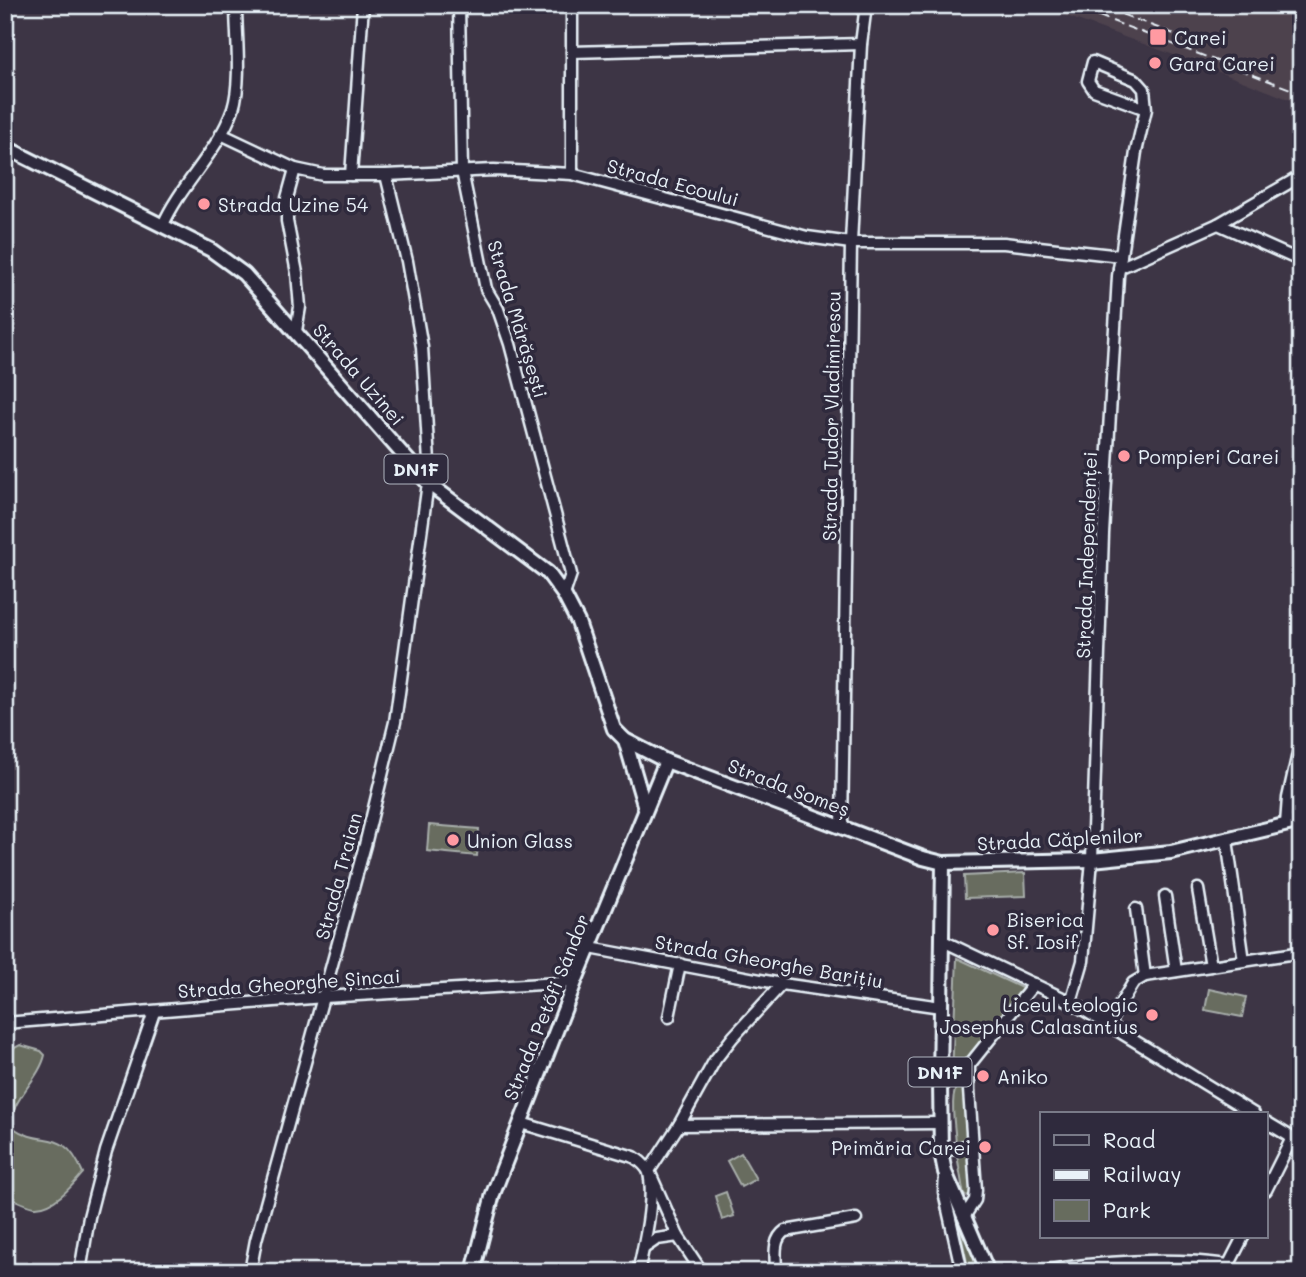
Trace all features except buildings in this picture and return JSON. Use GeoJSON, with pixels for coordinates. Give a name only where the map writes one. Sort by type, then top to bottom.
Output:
{"type":"FeatureCollection","features":[{"type":"Feature","properties":{"kind":"main road","name":"Strada Uzinei"},"geometry":{"type":"LineString","coordinates":[[5,147],[211,250],[244,274],[428,483],[548,573],[564,595],[578,622],[614,729],[625,740],[645,808]]}},
{"type":"Feature","properties":{"kind":"main road","name":"Strada Someș"},"geometry":{"type":"LineString","coordinates":[[625,740],[666,761],[923,858],[943,863]]}},
{"type":"Feature","properties":{"kind":"main road","name":"Strada Petőfi Sándor"},"geometry":{"type":"LineString","coordinates":[[473,1272],[493,1194],[575,982],[666,761]]}},
{"type":"Feature","properties":{"kind":"main road","name":"Strada Căplenilor"},"geometry":{"type":"LineString","coordinates":[[943,863],[1092,860],[1171,852],[1301,821]]}},
{"type":"Feature","properties":{"kind":"main road","name":"DN1F"},"geometry":{"type":"LineString","coordinates":[[943,863],[941,1152],[945,1172],[988,1272]]}},
{"type":"Feature","properties":{"kind":"street"},"geometry":{"type":"LineString","coordinates":[[163,225],[171,206],[221,135],[233,108],[237,90],[236,5]]}},
{"type":"Feature","properties":{"kind":"street"},"geometry":{"type":"LineString","coordinates":[[351,175],[363,5]]}},
{"type":"Feature","properties":{"kind":"street","name":"Strada Mărășești"},"geometry":{"type":"LineString","coordinates":[[459,5],[462,171],[479,264],[486,289],[498,309],[510,344],[571,574],[564,595]]}},
{"type":"Feature","properties":{"kind":"street"},"geometry":{"type":"LineString","coordinates":[[572,5],[572,174]]}},
{"type":"Feature","properties":{"kind":"street","name":"Strada Tudor Vladimirescu"},"geometry":{"type":"LineString","coordinates":[[842,828],[851,243],[861,44],[866,5]]}},
{"type":"Feature","properties":{"kind":"street"},"geometry":{"type":"LineString","coordinates":[[572,52],[861,44]]}},
{"type":"Feature","properties":{"kind":"street"},"geometry":{"type":"LineString","coordinates":[[1093,62],[1136,80],[1144,89],[1146,109],[1094,90],[1088,81],[1093,62]]}},
{"type":"Feature","properties":{"kind":"street","name":"Strada Independenței"},"geometry":{"type":"LineString","coordinates":[[1071,1002],[1083,961],[1092,860],[1103,534],[1119,268],[1136,152],[1146,109]]}},
{"type":"Feature","properties":{"kind":"street","name":"Strada Ecoului"},"geometry":{"type":"LineString","coordinates":[[221,135],[295,169],[323,175],[494,170],[572,174],[807,237],[851,243],[1004,243],[1121,256]]}},
{"type":"Feature","properties":{"kind":"street"},"geometry":{"type":"LineString","coordinates":[[295,169],[287,198],[286,221],[297,273],[300,307],[296,331]]}},
{"type":"Feature","properties":{"kind":"street","name":"Strada Traian"},"geometry":{"type":"LineString","coordinates":[[250,1272],[256,1240],[365,845],[395,722],[428,483],[422,347],[407,261],[386,175]]}},
{"type":"Feature","properties":{"kind":"street"},"geometry":{"type":"LineString","coordinates":[[1119,268],[1218,223],[1301,176]]}},
{"type":"Feature","properties":{"kind":"street"},"geometry":{"type":"LineString","coordinates":[[1218,223],[1301,261]]}},
{"type":"Feature","properties":{"kind":"street"},"geometry":{"type":"LineString","coordinates":[[1286,824],[1287,797],[1301,740]]}},
{"type":"Feature","properties":{"kind":"street"},"geometry":{"type":"LineString","coordinates":[[1227,840],[1244,961]]}},
{"type":"Feature","properties":{"kind":"street"},"geometry":{"type":"LineString","coordinates":[[1198,889],[1211,966]]}},
{"type":"Feature","properties":{"kind":"street"},"geometry":{"type":"LineString","coordinates":[[1166,896],[1176,971]]}},
{"type":"Feature","properties":{"kind":"street"},"geometry":{"type":"LineString","coordinates":[[1136,909],[1145,976]]}},
{"type":"Feature","properties":{"kind":"street"},"geometry":{"type":"LineString","coordinates":[[943,942],[1110,1023],[1251,1112]]}},
{"type":"Feature","properties":{"kind":"street","name":"Strada Gheorghe Barițiu"},"geometry":{"type":"LineString","coordinates":[[590,948],[782,984],[941,1007]]}},
{"type":"Feature","properties":{"kind":"street"},"geometry":{"type":"LineString","coordinates":[[1110,1023],[1133,983],[1145,976],[1296,953]]}},
{"type":"Feature","properties":{"kind":"street"},"geometry":{"type":"LineString","coordinates":[[669,1017],[680,964]]}},
{"type":"Feature","properties":{"kind":"street","name":"Strada Gheorghe Șincai"},"geometry":{"type":"LineString","coordinates":[[5,1023],[324,997],[575,982]]}},
{"type":"Feature","properties":{"kind":"street"},"geometry":{"type":"LineString","coordinates":[[638,1272],[649,1209],[649,1171],[679,1125],[715,1060],[782,984]]}},
{"type":"Feature","properties":{"kind":"street"},"geometry":{"type":"LineString","coordinates":[[940,1084],[962,1074],[1034,984]]}},
{"type":"Feature","properties":{"kind":"street"},"geometry":{"type":"LineString","coordinates":[[80,1272],[89,1217],[106,1151],[153,1012]]}},
{"type":"Feature","properties":{"kind":"street"},"geometry":{"type":"LineString","coordinates":[[964,1217],[975,1200],[968,1090],[969,1065]]}},
{"type":"Feature","properties":{"kind":"street"},"geometry":{"type":"LineString","coordinates":[[679,1125],[940,1123]]}},
{"type":"Feature","properties":{"kind":"street"},"geometry":{"type":"LineString","coordinates":[[1268,1123],[1296,1140],[1268,1187]]}},
{"type":"Feature","properties":{"kind":"street"},"geometry":{"type":"LineString","coordinates":[[521,1124],[634,1157],[649,1171],[678,1236],[702,1272]]}},
{"type":"Feature","properties":{"kind":"street"},"geometry":{"type":"LineString","coordinates":[[941,1152],[972,1144]]}},
{"type":"Feature","properties":{"kind":"street"},"geometry":{"type":"LineString","coordinates":[[945,1172],[944,1192],[962,1272]]}},
{"type":"Feature","properties":{"kind":"street"},"geometry":{"type":"LineString","coordinates":[[776,1272],[777,1239],[780,1234],[856,1219]]}},
{"type":"Feature","properties":{"kind":"street"},"geometry":{"type":"LineString","coordinates":[[644,1248],[657,1240],[678,1236]]}},
{"type":"Feature","properties":{"kind":"street"},"geometry":{"type":"LineString","coordinates":[[1039,1272],[1102,1264],[1168,1261],[1227,1268],[1242,1238]]}},
{"type":"Feature","properties":{"kind":"shaded area"},"geometry":{"type":"Polygon","coordinates":[[[1036,5],[1301,5],[1301,104],[1196,63],[1036,5]]]}},
{"type":"Feature","properties":{"kind":"green space","name":"Union Glass"},"geometry":{"type":"Polygon","coordinates":[[[429,825],[479,829],[477,856],[427,851],[429,825]]]}},
{"type":"Feature","properties":{"kind":"green space"},"geometry":{"type":"Polygon","coordinates":[[[1025,873],[1026,896],[965,898],[964,876],[1025,873]]]}},
{"type":"Feature","properties":{"kind":"green space"},"geometry":{"type":"Polygon","coordinates":[[[957,958],[1024,989],[966,1063],[952,1075],[957,958]]]}},
{"type":"Feature","properties":{"kind":"green space"},"geometry":{"type":"Polygon","coordinates":[[[1209,989],[1246,997],[1242,1017],[1205,1010],[1209,989]]]}},
{"type":"Feature","properties":{"kind":"green space"},"geometry":{"type":"Polygon","coordinates":[[[20,1045],[41,1051],[45,1055],[37,1074],[15,1108],[12,1127],[23,1134],[52,1140],[68,1148],[83,1173],[62,1196],[41,1207],[8,1197],[5,1053],[20,1045]]]}},
{"type":"Feature","properties":{"kind":"green space"},"geometry":{"type":"Polygon","coordinates":[[[968,1072],[964,1088],[967,1143],[956,1144],[954,1095],[956,1086],[968,1072]]]}},
{"type":"Feature","properties":{"kind":"green space"},"geometry":{"type":"Polygon","coordinates":[[[741,1153],[756,1179],[741,1187],[727,1161],[741,1153]]]}},
{"type":"Feature","properties":{"kind":"green space"},"geometry":{"type":"Polygon","coordinates":[[[967,1153],[975,1194],[964,1196],[957,1155],[967,1153]]]}},
{"type":"Feature","properties":{"kind":"green space"},"geometry":{"type":"Polygon","coordinates":[[[726,1192],[734,1216],[722,1220],[715,1196],[726,1192]]]}},
{"type":"Feature","properties":{"kind":"green space"},"geometry":{"type":"Polygon","coordinates":[[[954,1201],[980,1272],[969,1272],[954,1201]]]}},
{"type":"Feature","properties":{"kind":"railway"},"geometry":{"type":"LineString","coordinates":[[1070,5],[1301,93]]}},
{"type":"Feature","properties":{"kind":"railway"},"geometry":{"type":"LineString","coordinates":[[1108,9],[1203,45]]}},
{"type":"Feature","properties":{"kind":"place","name":"Carei"},"geometry":{"type":"Point","coordinates":[1158,37]}},
{"type":"Feature","properties":{"kind":"place","name":"Gara Carei"},"geometry":{"type":"Point","coordinates":[1155,63]}},
{"type":"Feature","properties":{"kind":"place","name":"Strada Uzine 54"},"geometry":{"type":"Point","coordinates":[204,204]}},
{"type":"Feature","properties":{"kind":"place","name":"Pompieri Carei"},"geometry":{"type":"Point","coordinates":[1124,456]}},
{"type":"Feature","properties":{"kind":"place","name":"Union Glass"},"geometry":{"type":"Point","coordinates":[453,840]}},
{"type":"Feature","properties":{"kind":"place","name":"Biserica Sf. Iosif"},"geometry":{"type":"Point","coordinates":[993,930]}},
{"type":"Feature","properties":{"kind":"place","name":"Liceul teologic Josephus Calasantius"},"geometry":{"type":"Point","coordinates":[1152,1015]}},
{"type":"Feature","properties":{"kind":"place","name":"Aniko"},"geometry":{"type":"Point","coordinates":[983,1076]}},
{"type":"Feature","properties":{"kind":"place","name":"Primăria Carei"},"geometry":{"type":"Point","coordinates":[985,1147]}}]}
